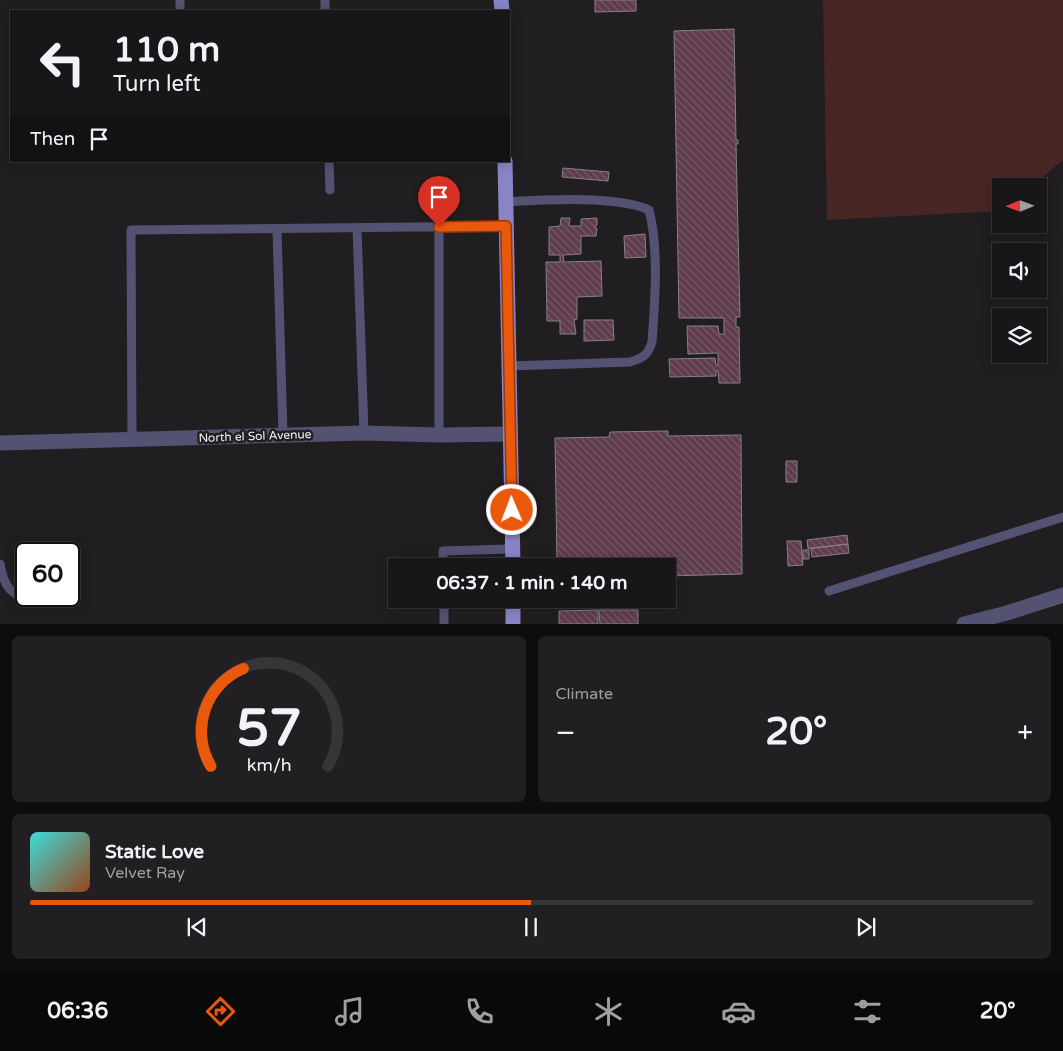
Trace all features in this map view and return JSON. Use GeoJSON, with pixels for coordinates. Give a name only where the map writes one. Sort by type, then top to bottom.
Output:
{"type":"FeatureCollection","features":[{"type":"Feature","properties":{"kind":"main road"},"geometry":{"type":"LineString","coordinates":[[505,162],[513,558]]}},
{"type":"Feature","properties":{"kind":"main road"},"geometry":{"type":"LineString","coordinates":[[513,608],[513,624]]}},
{"type":"Feature","properties":{"kind":"street","name":"North el Sol Avenue"},"geometry":{"type":"LineString","coordinates":[[0,443],[364,433],[510,434]]}},
{"type":"Feature","properties":{"kind":"street"},"geometry":{"type":"LineString","coordinates":[[964,624],[1007,613],[1063,595]]}},
{"type":"Feature","properties":{"kind":"lane"},"geometry":{"type":"LineString","coordinates":[[329,162],[330,190]]}},
{"type":"Feature","properties":{"kind":"lane"},"geometry":{"type":"LineString","coordinates":[[506,202],[610,201],[641,206],[649,210],[652,223],[654,266],[652,342],[648,353],[640,359],[630,362],[510,366]]}},
{"type":"Feature","properties":{"kind":"lane"},"geometry":{"type":"LineString","coordinates":[[132,439],[131,230],[506,226]]}},
{"type":"Feature","properties":{"kind":"lane"},"geometry":{"type":"LineString","coordinates":[[439,227],[439,435]]}},
{"type":"Feature","properties":{"kind":"lane"},"geometry":{"type":"LineString","coordinates":[[357,228],[364,433]]}},
{"type":"Feature","properties":{"kind":"lane"},"geometry":{"type":"LineString","coordinates":[[277,229],[283,435]]}},
{"type":"Feature","properties":{"kind":"lane"},"geometry":{"type":"LineString","coordinates":[[829,591],[1063,517]]}},
{"type":"Feature","properties":{"kind":"lane"},"geometry":{"type":"LineString","coordinates":[[443,558],[443,551],[512,549]]}},
{"type":"Feature","properties":{"kind":"lane"},"geometry":{"type":"LineString","coordinates":[[0,564],[3,580],[15,593]]}},
{"type":"Feature","properties":{"kind":"lane"},"geometry":{"type":"LineString","coordinates":[[444,608],[444,624]]}},
{"type":"Feature","properties":{"kind":"shaded area"},"geometry":{"type":"Polygon","coordinates":[[[823,0],[1063,0],[1063,160],[1042,178],[992,178],[992,211],[827,220],[823,0]]]}},
{"type":"Feature","properties":{"kind":"building"},"geometry":{"type":"Polygon","coordinates":[[[595,0],[636,0],[636,11],[595,12],[595,0]]]}},
{"type":"Feature","properties":{"kind":"building"},"geometry":{"type":"Polygon","coordinates":[[[734,29],[736,140],[738,140],[738,144],[736,144],[740,317],[736,317],[736,327],[739,327],[740,383],[719,383],[718,371],[716,371],[716,376],[670,377],[669,359],[715,358],[716,365],[718,365],[718,353],[688,354],[687,326],[718,326],[719,334],[724,334],[724,318],[679,318],[674,31],[734,29]]]}},
{"type":"Feature","properties":{"kind":"building"},"geometry":{"type":"Polygon","coordinates":[[[563,168],[609,172],[608,181],[562,177],[563,168]]]}},
{"type":"Feature","properties":{"kind":"building"},"geometry":{"type":"Polygon","coordinates":[[[561,218],[570,218],[569,226],[581,226],[581,219],[597,218],[597,225],[595,226],[597,229],[596,236],[581,236],[581,254],[563,255],[564,262],[601,261],[602,296],[577,297],[577,319],[574,320],[576,334],[560,334],[560,321],[547,321],[546,262],[560,262],[560,255],[549,255],[549,227],[560,226],[561,218]]]}},
{"type":"Feature","properties":{"kind":"building"},"geometry":{"type":"Polygon","coordinates":[[[645,234],[646,257],[625,258],[624,236],[645,234]]]}},
{"type":"Feature","properties":{"kind":"building"},"geometry":{"type":"Polygon","coordinates":[[[584,320],[613,320],[614,340],[584,341],[584,320]]]}},
{"type":"Feature","properties":{"kind":"building"},"geometry":{"type":"Polygon","coordinates":[[[668,431],[668,436],[741,435],[742,574],[676,576],[676,558],[557,558],[555,438],[609,437],[610,432],[668,431]]]}},
{"type":"Feature","properties":{"kind":"building"},"geometry":{"type":"Polygon","coordinates":[[[786,461],[797,461],[797,482],[786,482],[786,461]]]}},
{"type":"Feature","properties":{"kind":"building"},"geometry":{"type":"Polygon","coordinates":[[[847,535],[848,544],[808,549],[807,540],[847,535]]]}},
{"type":"Feature","properties":{"kind":"building"},"geometry":{"type":"Polygon","coordinates":[[[787,541],[801,541],[803,565],[788,566],[787,541]]]}},
{"type":"Feature","properties":{"kind":"building"},"geometry":{"type":"Polygon","coordinates":[[[848,544],[849,553],[812,557],[811,548],[848,544]]]}},
{"type":"Feature","properties":{"kind":"building"},"geometry":{"type":"Polygon","coordinates":[[[803,550],[809,550],[809,559],[803,559],[803,550]]]}},
{"type":"Feature","properties":{"kind":"building"},"geometry":{"type":"Polygon","coordinates":[[[598,610],[598,624],[559,624],[559,611],[598,610]]]}},
{"type":"Feature","properties":{"kind":"building"},"geometry":{"type":"Polygon","coordinates":[[[599,610],[638,610],[638,624],[600,624],[599,610]]]}},
{"type":"Feature","properties":{"kind":"route"},"geometry":{"type":"LineString","coordinates":[[439,227],[506,226],[512,510]]}}]}
